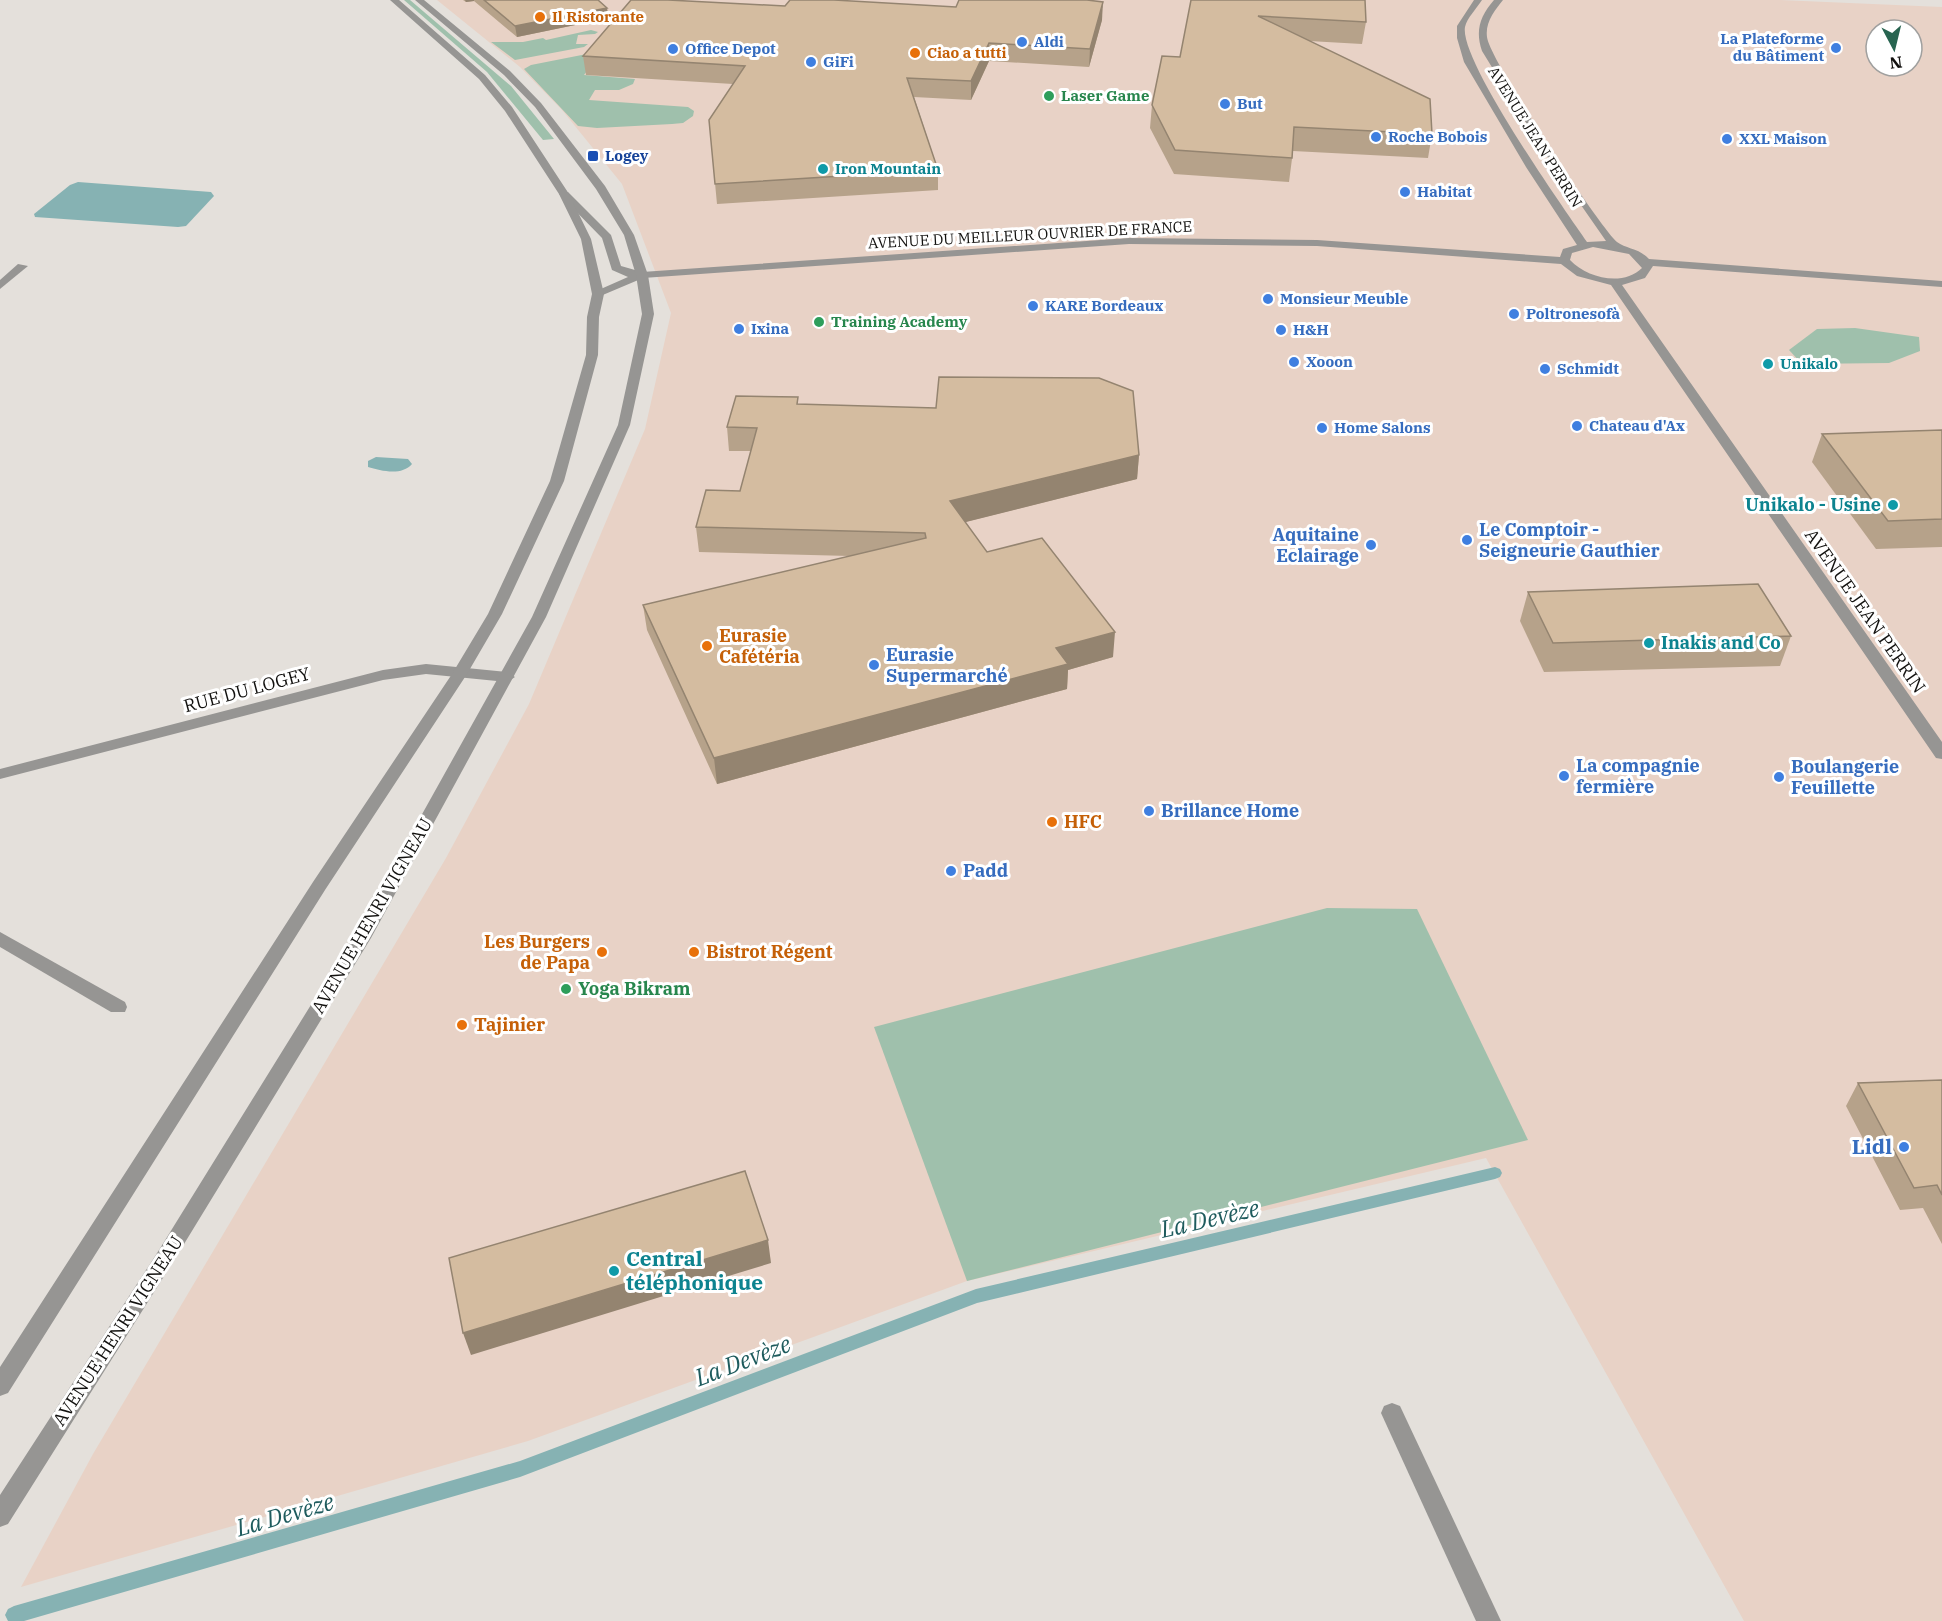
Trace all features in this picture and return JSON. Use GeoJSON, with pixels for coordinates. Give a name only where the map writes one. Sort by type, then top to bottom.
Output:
{"type":"FeatureCollection","features":[{"type":"Feature","properties":{"kind":"street"},"geometry":{"type":"LineString","coordinates":[[0,1386],[319,886],[459,674],[495,614],[558,481],[591,355],[593,317],[598,294],[586,239],[564,194],[509,109],[482,77],[394,0]]}},
{"type":"Feature","properties":{"kind":"street","name":"AVENUE HENRI VIGNEAU"},"geometry":{"type":"LineString","coordinates":[[0,1516],[166,1256],[365,933],[539,617],[624,425],[641,356],[648,314],[642,275],[629,235],[601,188],[538,105],[507,73],[419,0]]}},
{"type":"Feature","properties":{"kind":"street"},"geometry":{"type":"LineString","coordinates":[[1462,41],[1461,26],[1478,0]]}},
{"type":"Feature","properties":{"kind":"street"},"geometry":{"type":"LineString","coordinates":[[1484,42],[1482,27],[1499,0]]}},
{"type":"Feature","properties":{"kind":"street","name":"AVENUE JEAN PERRIN"},"geometry":{"type":"LineString","coordinates":[[1583,245],[1531,167],[1469,62],[1462,41],[1484,42],[1494,65],[1557,167],[1615,246]]}},
{"type":"Feature","properties":{"kind":"street"},"geometry":{"type":"LineString","coordinates":[[564,194],[607,237],[616,268],[625,273],[642,275]]}},
{"type":"Feature","properties":{"kind":"street","name":"AVENUE DU MEILLEUR OUVRIER DE FRANCE"},"geometry":{"type":"LineString","coordinates":[[642,275],[1129,241],[1317,243],[1564,261]]}},
{"type":"Feature","properties":{"kind":"street"},"geometry":{"type":"LineString","coordinates":[[1647,262],[1648,268],[1638,278],[1614,281],[1587,277],[1568,267],[1564,261],[1567,251],[1583,245],[1615,246],[1635,252],[1647,262],[1942,284]]}},
{"type":"Feature","properties":{"kind":"street"},"geometry":{"type":"LineString","coordinates":[[0,286],[22,266]]}},
{"type":"Feature","properties":{"kind":"street"},"geometry":{"type":"LineString","coordinates":[[598,294],[642,275]]}},
{"type":"Feature","properties":{"kind":"street","name":"AVENUE JEAN PERRIN"},"geometry":{"type":"LineString","coordinates":[[1614,281],[1942,754]]}},
{"type":"Feature","properties":{"kind":"street","name":"RUE DU LOGEY"},"geometry":{"type":"LineString","coordinates":[[0,774],[382,675],[426,669],[507,677]]}},
{"type":"Feature","properties":{"kind":"street"},"geometry":{"type":"LineString","coordinates":[[0,939],[118,1007]]}},
{"type":"Feature","properties":{"kind":"street"},"geometry":{"type":"LineString","coordinates":[[1392,1413],[1489,1621]]}},
{"type":"Feature","properties":{"kind":"shaded area"},"geometry":{"type":"Polygon","coordinates":[[[437,0],[1780,0],[1942,7],[1942,1621],[1744,1621],[1486,1158],[967,1281],[528,1441],[21,1587],[93,1454],[446,858],[529,704],[645,429],[671,313],[622,184],[562,110],[520,67],[437,0]]]}},
{"type":"Feature","properties":{"kind":"green space"},"geometry":{"type":"Polygon","coordinates":[[[404,0],[410,0],[511,86],[554,139],[543,140],[487,72],[404,0]]]}},
{"type":"Feature","properties":{"kind":"green space"},"geometry":{"type":"Polygon","coordinates":[[[591,30],[598,32],[578,35],[576,44],[588,44],[584,47],[515,60],[491,42],[523,42],[543,38],[546,40],[591,30]]]}},
{"type":"Feature","properties":{"kind":"green space"},"geometry":{"type":"Polygon","coordinates":[[[602,51],[584,75],[635,79],[633,84],[619,90],[595,90],[589,100],[688,107],[694,111],[693,116],[683,123],[672,124],[597,128],[578,126],[524,69],[531,65],[602,51]]]}},
{"type":"Feature","properties":{"kind":"green space"},"geometry":{"type":"Polygon","coordinates":[[[1855,328],[1919,337],[1920,351],[1889,363],[1802,364],[1789,350],[1817,329],[1855,328]]]}},
{"type":"Feature","properties":{"kind":"green space"},"geometry":{"type":"Polygon","coordinates":[[[1327,908],[1417,909],[1528,1140],[967,1281],[874,1027],[1327,908]]]}},
{"type":"Feature","properties":{"kind":"water"},"geometry":{"type":"Polygon","coordinates":[[[78,182],[211,192],[214,196],[186,226],[178,227],[35,217],[34,214],[70,185],[78,182]]]}},
{"type":"Feature","properties":{"kind":"water"},"geometry":{"type":"Polygon","coordinates":[[[376,457],[408,459],[412,464],[408,468],[397,471],[368,467],[368,461],[376,457]]]}},
{"type":"Feature","properties":{"kind":"building"},"geometry":{"type":"Polygon","coordinates":[[[484,0],[598,0],[607,8],[515,26],[484,0]]]}},
{"type":"Feature","properties":{"kind":"building"},"geometry":{"type":"Polygon","coordinates":[[[631,0],[785,6],[790,0],[834,0],[956,7],[959,0],[1103,2],[1090,49],[989,43],[971,81],[907,78],[938,170],[715,184],[709,120],[745,66],[583,56],[631,0]]]}},
{"type":"Feature","properties":{"kind":"building","name":"But"},"geometry":{"type":"Polygon","coordinates":[[[1191,0],[1365,0],[1366,22],[1258,16],[1430,99],[1432,134],[1294,127],[1292,158],[1175,150],[1152,105],[1162,56],[1180,57],[1191,0]]]}},
{"type":"Feature","properties":{"kind":"building"},"geometry":{"type":"Polygon","coordinates":[[[939,377],[1099,378],[1133,391],[1139,455],[950,501],[987,552],[1042,538],[1115,632],[1056,648],[1068,664],[714,758],[643,605],[926,538],[925,533],[696,527],[706,490],[740,491],[757,428],[727,427],[736,396],[798,397],[797,404],[936,408],[939,377]]]}},
{"type":"Feature","properties":{"kind":"building"},"geometry":{"type":"Polygon","coordinates":[[[1942,430],[1942,519],[1888,521],[1822,434],[1942,430]]]}},
{"type":"Feature","properties":{"kind":"building"},"geometry":{"type":"Polygon","coordinates":[[[1758,584],[1791,636],[1553,643],[1528,592],[1758,584]]]}},
{"type":"Feature","properties":{"kind":"building"},"geometry":{"type":"Polygon","coordinates":[[[1942,1080],[1942,1195],[1937,1185],[1914,1188],[1858,1083],[1942,1080]]]}},
{"type":"Feature","properties":{"kind":"building","name":"Central téléphonique"},"geometry":{"type":"Polygon","coordinates":[[[745,1171],[768,1240],[463,1333],[449,1258],[745,1171]]]}},
{"type":"Feature","properties":{"kind":"waterway","name":"La Devèze"},"geometry":{"type":"LineString","coordinates":[[14,1615],[520,1469],[976,1296],[1495,1173]]}},
{"type":"Feature","properties":{"kind":"place","name":"Il Ristorante"},"geometry":{"type":"Point","coordinates":[540,17]}},
{"type":"Feature","properties":{"kind":"place","name":"Aldi"},"geometry":{"type":"Point","coordinates":[1022,42]}},
{"type":"Feature","properties":{"kind":"place","name":"La Plateforme du Bâtiment"},"geometry":{"type":"Point","coordinates":[1836,48]}},
{"type":"Feature","properties":{"kind":"place","name":"Office Depot"},"geometry":{"type":"Point","coordinates":[673,49]}},
{"type":"Feature","properties":{"kind":"place","name":"Ciao a tutti"},"geometry":{"type":"Point","coordinates":[915,53]}},
{"type":"Feature","properties":{"kind":"place","name":"GiFi"},"geometry":{"type":"Point","coordinates":[811,62]}},
{"type":"Feature","properties":{"kind":"place","name":"Laser Game"},"geometry":{"type":"Point","coordinates":[1049,96]}},
{"type":"Feature","properties":{"kind":"place","name":"But"},"geometry":{"type":"Point","coordinates":[1225,104]}},
{"type":"Feature","properties":{"kind":"place","name":"Roche Bobois"},"geometry":{"type":"Point","coordinates":[1376,137]}},
{"type":"Feature","properties":{"kind":"place","name":"XXL Maison"},"geometry":{"type":"Point","coordinates":[1727,139]}},
{"type":"Feature","properties":{"kind":"place","name":"Logey"},"geometry":{"type":"Point","coordinates":[593,156]}},
{"type":"Feature","properties":{"kind":"place","name":"Iron Mountain"},"geometry":{"type":"Point","coordinates":[823,169]}},
{"type":"Feature","properties":{"kind":"place","name":"Habitat"},"geometry":{"type":"Point","coordinates":[1405,192]}},
{"type":"Feature","properties":{"kind":"place","name":"Monsieur Meuble"},"geometry":{"type":"Point","coordinates":[1268,299]}},
{"type":"Feature","properties":{"kind":"place","name":"KARE Bordeaux"},"geometry":{"type":"Point","coordinates":[1033,306]}},
{"type":"Feature","properties":{"kind":"place","name":"Poltronesofà"},"geometry":{"type":"Point","coordinates":[1514,314]}},
{"type":"Feature","properties":{"kind":"place","name":"Training Academy"},"geometry":{"type":"Point","coordinates":[819,322]}},
{"type":"Feature","properties":{"kind":"place","name":"Ixina"},"geometry":{"type":"Point","coordinates":[739,329]}},
{"type":"Feature","properties":{"kind":"place","name":"H&H"},"geometry":{"type":"Point","coordinates":[1281,330]}},
{"type":"Feature","properties":{"kind":"place","name":"Xooon"},"geometry":{"type":"Point","coordinates":[1294,362]}},
{"type":"Feature","properties":{"kind":"place","name":"Unikalo"},"geometry":{"type":"Point","coordinates":[1768,364]}},
{"type":"Feature","properties":{"kind":"place","name":"Schmidt"},"geometry":{"type":"Point","coordinates":[1545,369]}},
{"type":"Feature","properties":{"kind":"place","name":"Chateau d'Ax"},"geometry":{"type":"Point","coordinates":[1577,426]}},
{"type":"Feature","properties":{"kind":"place","name":"Home Salons"},"geometry":{"type":"Point","coordinates":[1322,428]}},
{"type":"Feature","properties":{"kind":"place","name":"Unikalo - Usine"},"geometry":{"type":"Point","coordinates":[1893,505]}},
{"type":"Feature","properties":{"kind":"place","name":"Le Comptoir - Seigneurie Gauthier"},"geometry":{"type":"Point","coordinates":[1467,540]}},
{"type":"Feature","properties":{"kind":"place","name":"Aquitaine Eclairage"},"geometry":{"type":"Point","coordinates":[1371,545]}},
{"type":"Feature","properties":{"kind":"place","name":"Inakis and Co"},"geometry":{"type":"Point","coordinates":[1649,643]}},
{"type":"Feature","properties":{"kind":"place","name":"Eurasie Cafétéria"},"geometry":{"type":"Point","coordinates":[707,646]}},
{"type":"Feature","properties":{"kind":"place","name":"Eurasie Supermarché"},"geometry":{"type":"Point","coordinates":[874,665]}},
{"type":"Feature","properties":{"kind":"place","name":"La compagnie fermière"},"geometry":{"type":"Point","coordinates":[1564,776]}},
{"type":"Feature","properties":{"kind":"place","name":"Boulangerie Feuillette"},"geometry":{"type":"Point","coordinates":[1779,777]}},
{"type":"Feature","properties":{"kind":"place","name":"Brillance Home"},"geometry":{"type":"Point","coordinates":[1149,811]}},
{"type":"Feature","properties":{"kind":"place","name":"HFC"},"geometry":{"type":"Point","coordinates":[1052,822]}},
{"type":"Feature","properties":{"kind":"place","name":"Padd"},"geometry":{"type":"Point","coordinates":[951,871]}},
{"type":"Feature","properties":{"kind":"place","name":"Les Burgers de Papa"},"geometry":{"type":"Point","coordinates":[602,952]}},
{"type":"Feature","properties":{"kind":"place","name":"Bistrot Régent"},"geometry":{"type":"Point","coordinates":[694,952]}},
{"type":"Feature","properties":{"kind":"place","name":"Yoga Bikram"},"geometry":{"type":"Point","coordinates":[566,989]}},
{"type":"Feature","properties":{"kind":"place","name":"Tajinier"},"geometry":{"type":"Point","coordinates":[462,1025]}},
{"type":"Feature","properties":{"kind":"place","name":"Lidl"},"geometry":{"type":"Point","coordinates":[1904,1147]}},
{"type":"Feature","properties":{"kind":"place","name":"Central téléphonique"},"geometry":{"type":"Point","coordinates":[614,1271]}}]}
